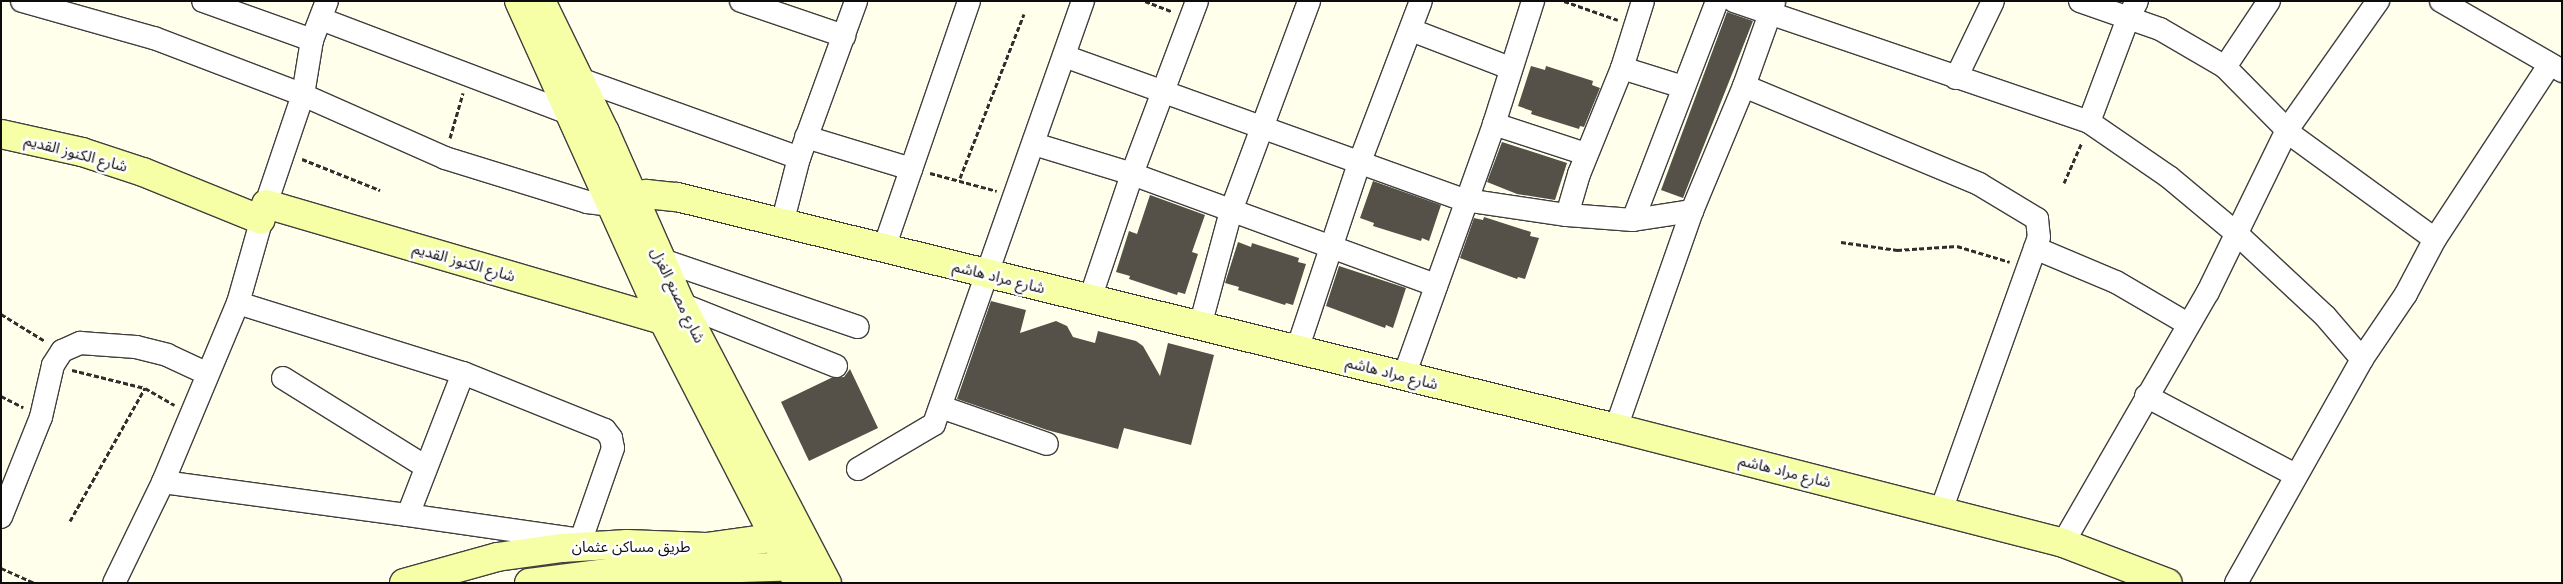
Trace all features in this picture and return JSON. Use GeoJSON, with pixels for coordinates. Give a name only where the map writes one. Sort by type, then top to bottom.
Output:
{"type":"FeatureCollection","features":[{"type":"Feature","properties":{"kind":"street"},"geometry":{"type":"LineString","coordinates":[[22,1],[154,38],[303,96],[445,158],[587,202],[623,202]]}},
{"type":"Feature","properties":{"kind":"street"},"geometry":{"type":"LineString","coordinates":[[203,1],[312,40]]}},
{"type":"Feature","properties":{"kind":"street","name":"شارع مصنع الغزل"},"geometry":{"type":"LineString","coordinates":[[519,1],[568,113],[659,259],[672,312]]}},
{"type":"Feature","properties":{"kind":"street","name":"شارع مصنع الغزل"},"geometry":{"type":"LineString","coordinates":[[541,1],[577,78],[623,202],[672,312],[809,575]]}},
{"type":"Feature","properties":{"kind":"street"},"geometry":{"type":"LineString","coordinates":[[741,1],[844,36]]}},
{"type":"Feature","properties":{"kind":"street"},"geometry":{"type":"LineString","coordinates":[[782,224],[803,148],[856,1]]}},
{"type":"Feature","properties":{"kind":"street"},"geometry":{"type":"LineString","coordinates":[[884,248],[969,1]]}},
{"type":"Feature","properties":{"kind":"street"},"geometry":{"type":"LineString","coordinates":[[858,469],[934,424],[1083,1]]}},
{"type":"Feature","properties":{"kind":"street"},"geometry":{"type":"LineString","coordinates":[[1200,326],[1231,211],[1309,1]]}},
{"type":"Feature","properties":{"kind":"street"},"geometry":{"type":"LineString","coordinates":[[1297,350],[1359,164],[1422,1]]}},
{"type":"Feature","properties":{"kind":"street"},"geometry":{"type":"LineString","coordinates":[[1404,376],[1465,200],[1494,124],[1510,68],[1533,1]]}},
{"type":"Feature","properties":{"kind":"street"},"geometry":{"type":"LineString","coordinates":[[1567,215],[1586,154],[1622,68],[1642,1]]}},
{"type":"Feature","properties":{"kind":"street"},"geometry":{"type":"LineString","coordinates":[[1633,220],[1717,1]]}},
{"type":"Feature","properties":{"kind":"street"},"geometry":{"type":"LineString","coordinates":[[1734,1],[1772,8],[1956,78],[2089,122],[2169,177],[2236,233],[2324,316],[2362,359]]}},
{"type":"Feature","properties":{"kind":"street"},"geometry":{"type":"LineString","coordinates":[[1956,78],[1993,1]]}},
{"type":"Feature","properties":{"kind":"street"},"geometry":{"type":"LineString","coordinates":[[2080,1],[2132,9],[2225,66],[2287,130],[2352,182],[2435,239]]}},
{"type":"Feature","properties":{"kind":"street"},"geometry":{"type":"LineString","coordinates":[[2225,66],[2269,1]]}},
{"type":"Feature","properties":{"kind":"street"},"geometry":{"type":"LineString","coordinates":[[2063,543],[2146,396],[2208,292],[2287,130],[2378,1]]}},
{"type":"Feature","properties":{"kind":"street"},"geometry":{"type":"LineString","coordinates":[[2236,583],[2295,475],[2362,359],[2406,294],[2435,239],[2556,67],[2441,1]]}},
{"type":"Feature","properties":{"kind":"street"},"geometry":{"type":"LineString","coordinates":[[1616,428],[1692,211],[1744,86],[1772,8]]}},
{"type":"Feature","properties":{"kind":"street"},"geometry":{"type":"LineString","coordinates":[[2089,122],[2132,9]]}},
{"type":"Feature","properties":{"kind":"street"},"geometry":{"type":"LineString","coordinates":[[114,583],[162,482],[238,303],[263,212],[282,152],[303,96],[312,40],[324,10],[468,74],[568,113]]}},
{"type":"Feature","properties":{"kind":"street"},"geometry":{"type":"LineString","coordinates":[[1090,299],[1132,174],[1194,10]]}},
{"type":"Feature","properties":{"kind":"street"},"geometry":{"type":"LineString","coordinates":[[1411,30],[1510,68]]}},
{"type":"Feature","properties":{"kind":"street"},"geometry":{"type":"LineString","coordinates":[[1064,56],[1359,164],[1465,200],[1567,215],[1633,220],[1692,211]]}},
{"type":"Feature","properties":{"kind":"street"},"geometry":{"type":"LineString","coordinates":[[1622,68],[1684,87]]}},
{"type":"Feature","properties":{"kind":"street"},"geometry":{"type":"LineString","coordinates":[[577,78],[803,148],[911,169]]}},
{"type":"Feature","properties":{"kind":"street"},"geometry":{"type":"LineString","coordinates":[[1744,86],[1979,184],[2031,213],[2039,225],[2031,258],[1941,511]]}},
{"type":"Feature","properties":{"kind":"street"},"geometry":{"type":"LineString","coordinates":[[1494,124],[1586,154]]}},
{"type":"Feature","properties":{"kind":"street","name":"شارع الكنوز القديم"},"geometry":{"type":"LineString","coordinates":[[1,134],[82,152],[263,212],[672,312]]}},
{"type":"Feature","properties":{"kind":"street"},"geometry":{"type":"LineString","coordinates":[[1034,144],[1132,174],[1436,285]]}},
{"type":"Feature","properties":{"kind":"street","name":"شارع مراد هاشم"},"geometry":{"type":"LineString","coordinates":[[623,202],[661,194],[1616,428],[2063,543],[2168,583]]}},
{"type":"Feature","properties":{"kind":"street"},"geometry":{"type":"LineString","coordinates":[[2031,258],[2116,282],[2188,324]]}},
{"type":"Feature","properties":{"kind":"street"},"geometry":{"type":"LineString","coordinates":[[659,259],[858,327]]}},
{"type":"Feature","properties":{"kind":"street"},"geometry":{"type":"LineString","coordinates":[[162,482],[408,515],[581,543],[614,448],[611,438],[604,430],[463,373],[238,303]]}},
{"type":"Feature","properties":{"kind":"street"},"geometry":{"type":"LineString","coordinates":[[672,312],[836,366]]}},
{"type":"Feature","properties":{"kind":"street"},"geometry":{"type":"LineString","coordinates":[[1,517],[41,417],[57,358],[80,343],[136,347],[167,355],[208,374]]}},
{"type":"Feature","properties":{"kind":"street"},"geometry":{"type":"LineString","coordinates":[[408,515],[463,373]]}},
{"type":"Feature","properties":{"kind":"street"},"geometry":{"type":"LineString","coordinates":[[283,378],[426,467]]}},
{"type":"Feature","properties":{"kind":"street"},"geometry":{"type":"LineString","coordinates":[[2146,396],[2295,475]]}},
{"type":"Feature","properties":{"kind":"street"},"geometry":{"type":"LineString","coordinates":[[941,407],[1047,444]]}},
{"type":"Feature","properties":{"kind":"street","name":"طريق مساكن عثمان"},"geometry":{"type":"LineString","coordinates":[[543,582],[736,555],[788,536]]}},
{"type":"Feature","properties":{"kind":"street","name":"طريق مساكن عثمان"},"geometry":{"type":"LineString","coordinates":[[404,583],[498,557],[581,543],[736,555],[809,575]]}},
{"type":"Feature","properties":{"kind":"path"},"geometry":{"type":"LineString","coordinates":[[1145,1],[1194,10]]}},
{"type":"Feature","properties":{"kind":"path"},"geometry":{"type":"LineString","coordinates":[[1564,1],[1634,26]]}},
{"type":"Feature","properties":{"kind":"path"},"geometry":{"type":"LineString","coordinates":[[960,178],[1024,14]]}},
{"type":"Feature","properties":{"kind":"path"},"geometry":{"type":"LineString","coordinates":[[445,158],[468,74]]}},
{"type":"Feature","properties":{"kind":"path"},"geometry":{"type":"LineString","coordinates":[[2064,183],[2080,147]]}},
{"type":"Feature","properties":{"kind":"path"},"geometry":{"type":"LineString","coordinates":[[282,152],[380,190]]}},
{"type":"Feature","properties":{"kind":"path"},"geometry":{"type":"LineString","coordinates":[[911,169],[960,178],[1014,197]]}},
{"type":"Feature","properties":{"kind":"path"},"geometry":{"type":"LineString","coordinates":[[1841,242],[1897,250],[1958,246],[2031,258]]}},
{"type":"Feature","properties":{"kind":"path"},"geometry":{"type":"LineString","coordinates":[[1,314],[57,358],[145,388],[190,413]]}},
{"type":"Feature","properties":{"kind":"path"},"geometry":{"type":"LineString","coordinates":[[70,521],[145,388]]}},
{"type":"Feature","properties":{"kind":"path"},"geometry":{"type":"LineString","coordinates":[[1,568],[36,583]]}},
{"type":"Feature","properties":{"kind":"building"},"geometry":{"type":"Polygon","coordinates":[[[1727,12],[1753,21],[1683,198],[1661,190],[1727,12]]]}},
{"type":"Feature","properties":{"kind":"building"},"geometry":{"type":"Polygon","coordinates":[[[1531,66],[1545,70],[1546,66],[1593,81],[1592,85],[1600,88],[1584,127],[1580,126],[1579,129],[1531,114],[1532,111],[1518,106],[1531,66]]]}},
{"type":"Feature","properties":{"kind":"building"},"geometry":{"type":"Polygon","coordinates":[[[1502,142],[1567,163],[1555,200],[1517,194],[1487,182],[1502,142]]]}},
{"type":"Feature","properties":{"kind":"building"},"geometry":{"type":"Polygon","coordinates":[[[1373,181],[1441,205],[1429,241],[1422,238],[1421,241],[1373,226],[1374,223],[1360,218],[1373,181]]]}},
{"type":"Feature","properties":{"kind":"building"},"geometry":{"type":"Polygon","coordinates":[[[1150,195],[1205,215],[1192,252],[1198,254],[1185,294],[1178,292],[1177,295],[1129,279],[1130,276],[1116,272],[1129,231],[1137,234],[1150,195]]]}},
{"type":"Feature","properties":{"kind":"building"},"geometry":{"type":"Polygon","coordinates":[[[1484,217],[1531,232],[1530,236],[1539,238],[1525,279],[1518,277],[1517,279],[1460,258],[1474,218],[1483,220],[1484,217]]]}},
{"type":"Feature","properties":{"kind":"building"},"geometry":{"type":"Polygon","coordinates":[[[1238,242],[1251,247],[1252,243],[1299,258],[1298,262],[1306,264],[1293,305],[1286,303],[1285,305],[1238,290],[1239,287],[1225,283],[1238,242]]]}},
{"type":"Feature","properties":{"kind":"building"},"geometry":{"type":"Polygon","coordinates":[[[1339,266],[1406,288],[1393,328],[1386,325],[1385,328],[1326,306],[1339,266]]]}},
{"type":"Feature","properties":{"kind":"building"},"geometry":{"type":"Polygon","coordinates":[[[991,301],[1026,310],[1020,333],[1056,321],[1067,326],[1073,337],[1095,343],[1098,331],[1136,341],[1143,346],[1160,376],[1168,343],[1214,355],[1191,445],[1124,428],[1118,449],[1047,430],[957,399],[991,301]]]}},
{"type":"Feature","properties":{"kind":"building"},"geometry":{"type":"Polygon","coordinates":[[[850,369],[878,428],[809,461],[781,402],[831,378],[844,377],[850,369]]]}}]}
